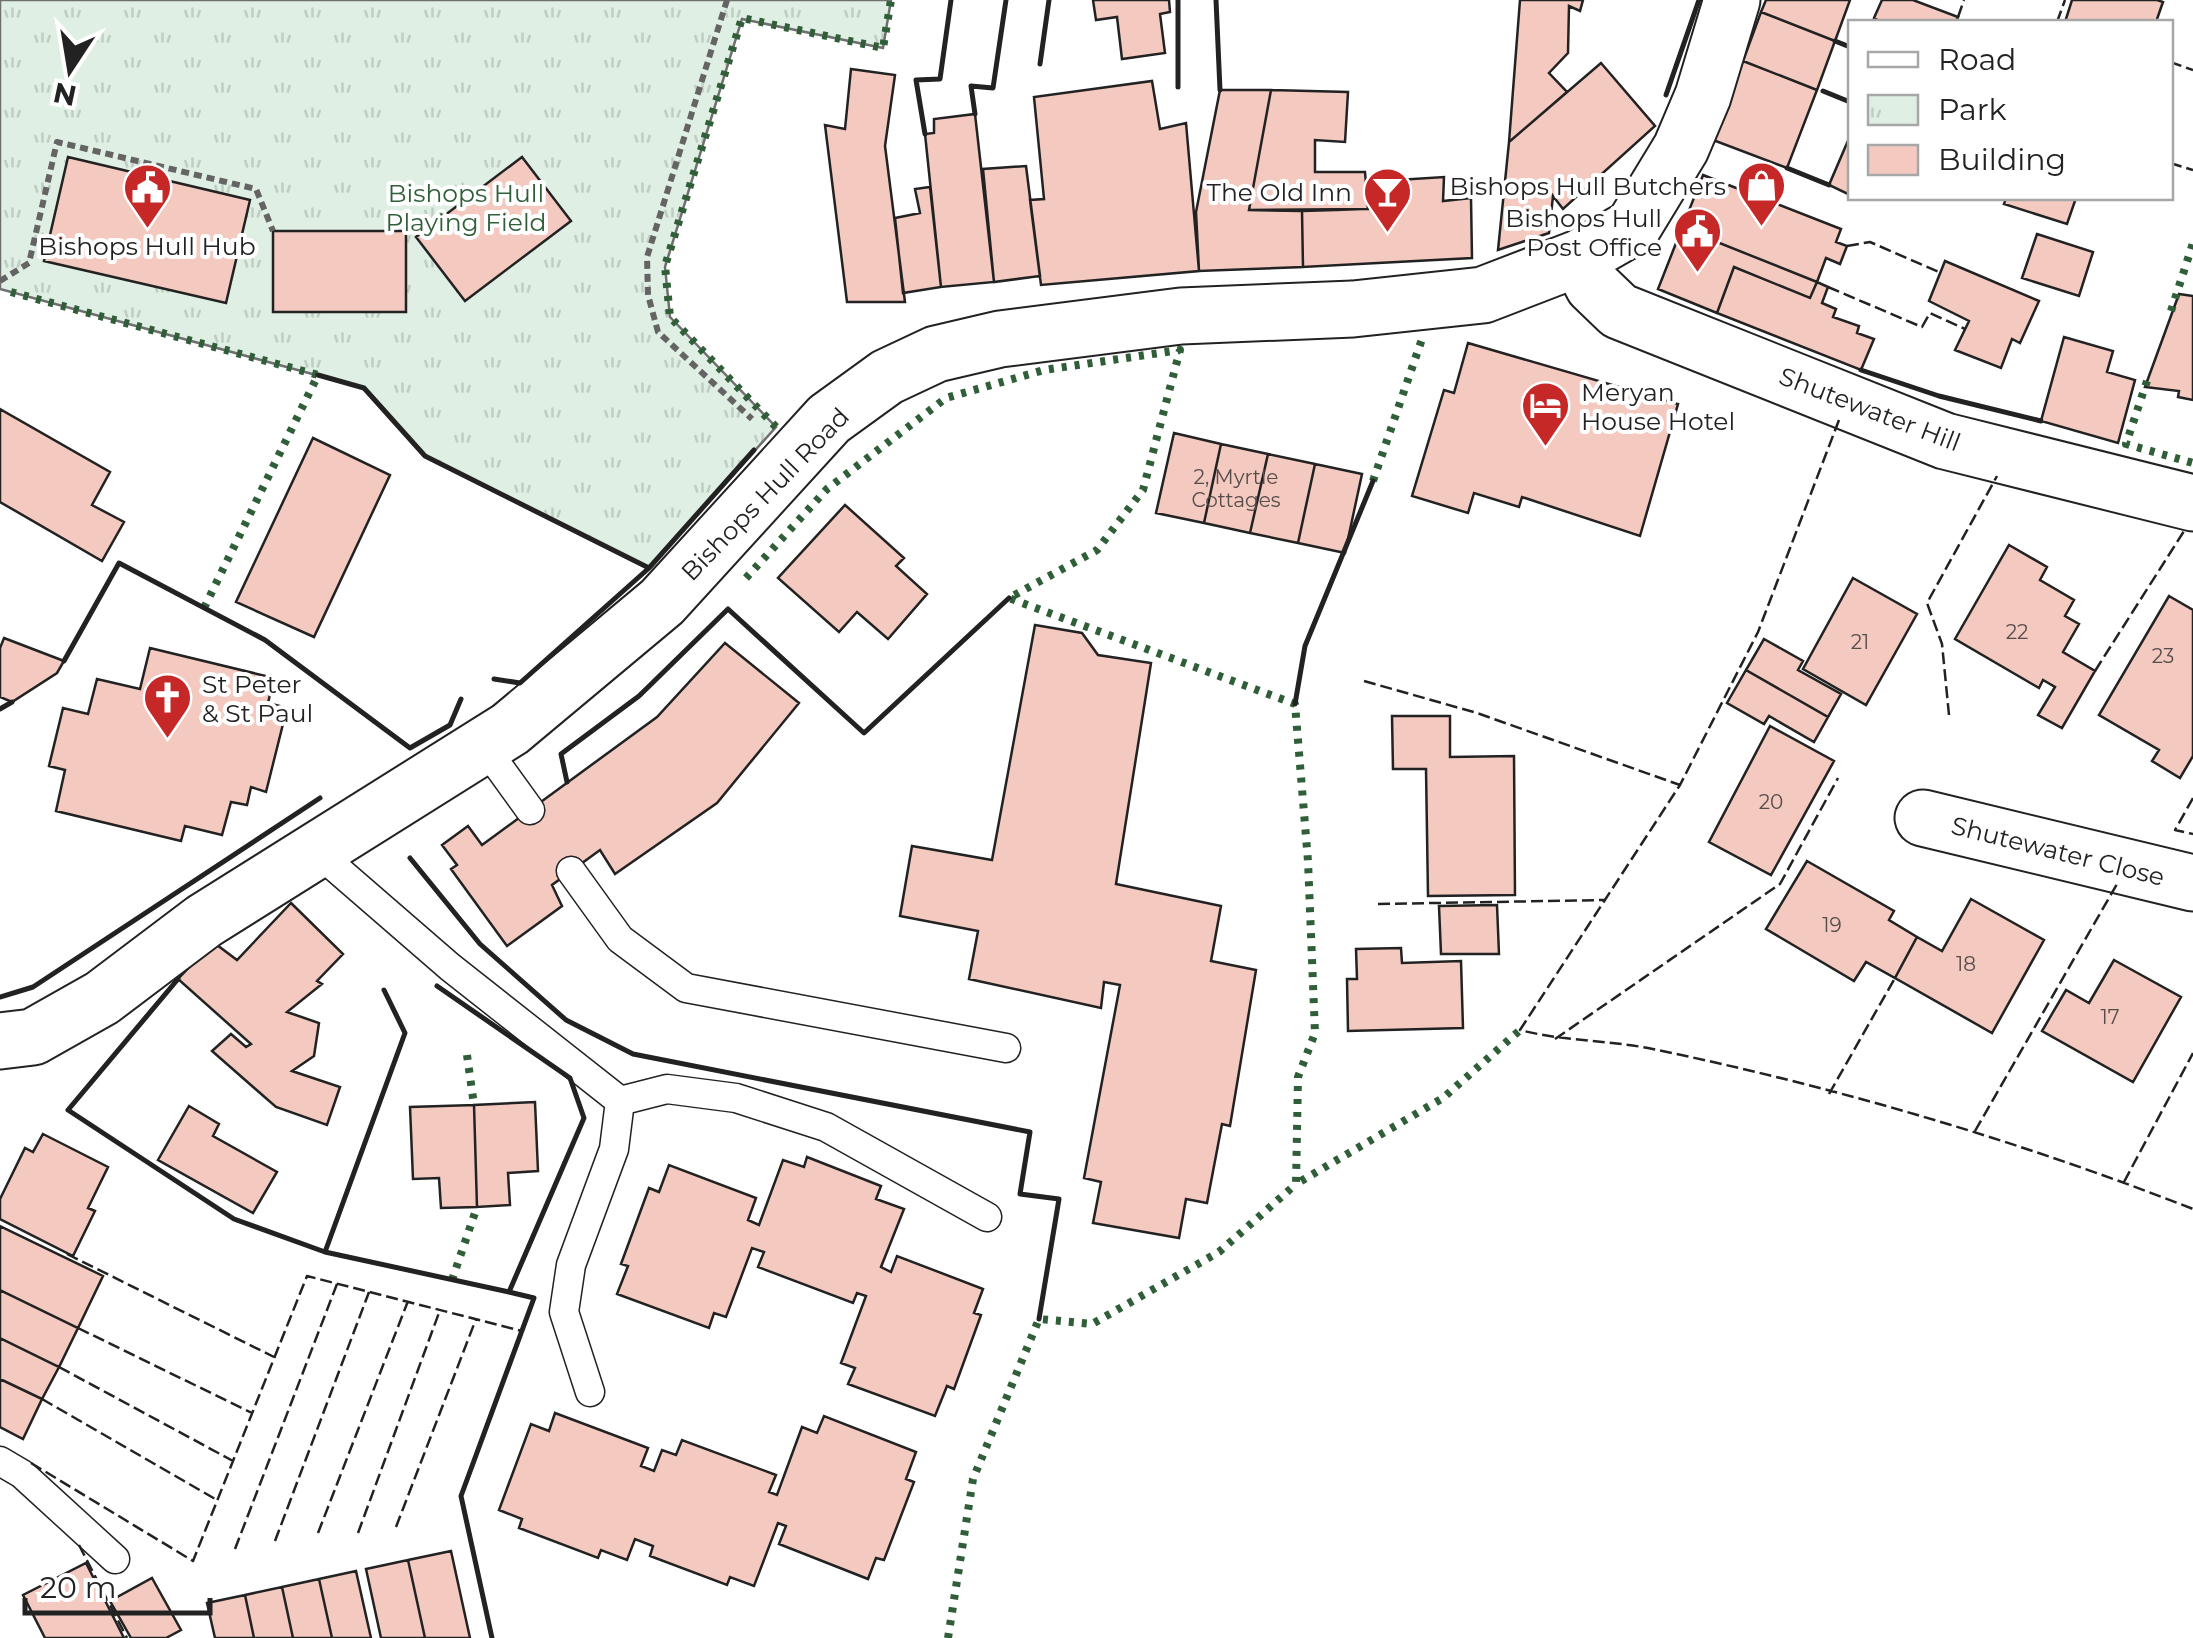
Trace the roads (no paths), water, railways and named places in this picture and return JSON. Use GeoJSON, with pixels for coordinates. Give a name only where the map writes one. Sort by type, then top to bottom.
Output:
{"type":"FeatureCollection","features":[{"type":"Feature","properties":{"kind":"street","name":"Bishops Hull Road"},"geometry":{"type":"LineString","coordinates":[[0,1041],[33,1037],[102,998],[204,921],[483,746],[594,662],[662,602],[829,419],[887,377],[936,354],[1000,339],[1181,316],[1353,309],[1483,295],[1578,258],[1634,226],[1681,148],[1732,0]]}},
{"type":"Feature","properties":{"kind":"street","name":"Shutewater Hill"},"geometry":{"type":"LineString","coordinates":[[1578,258],[1594,286],[1619,311],[1636,318],[1945,441],[2193,503]]}},
{"type":"Feature","properties":{"kind":"street","name":"Shutewater Close"},"geometry":{"type":"LineString","coordinates":[[1923,818],[2193,884]]}},
{"type":"Feature","properties":{"kind":"lane"},"geometry":{"type":"LineString","coordinates":[[483,746],[530,810]]}},
{"type":"Feature","properties":{"kind":"lane"},"geometry":{"type":"LineString","coordinates":[[314,850],[450,967],[620,1101]]}},
{"type":"Feature","properties":{"kind":"lane"},"geometry":{"type":"LineString","coordinates":[[571,871],[620,939],[686,988],[1006,1048]]}},
{"type":"Feature","properties":{"kind":"lane"},"geometry":{"type":"LineString","coordinates":[[620,1101],[668,1088],[754,1104],[826,1126],[987,1217]]}},
{"type":"Feature","properties":{"kind":"lane"},"geometry":{"type":"LineString","coordinates":[[590,1392],[564,1312],[571,1265],[614,1149],[620,1101]]}},
{"type":"Feature","properties":{"kind":"lane"},"geometry":{"type":"LineString","coordinates":[[0,1461],[22,1474],[115,1559]]}},
{"type":"Feature","properties":{"kind":"place","name":"Bishops Hull Butchers"},"geometry":{"type":"Point","coordinates":[1761,228]}},
{"type":"Feature","properties":{"kind":"place","name":"Bishops Hull Hub"},"geometry":{"type":"Point","coordinates":[147,230]}},
{"type":"Feature","properties":{"kind":"place","name":"The Old Inn"},"geometry":{"type":"Point","coordinates":[1387,234]}},
{"type":"Feature","properties":{"kind":"place","name":"Bishops Hull Post Office"},"geometry":{"type":"Point","coordinates":[1697,274]}},
{"type":"Feature","properties":{"kind":"place","name":"Meryan House Hotel"},"geometry":{"type":"Point","coordinates":[1546,448]}},
{"type":"Feature","properties":{"kind":"place","name":"St Peter & St Paul"},"geometry":{"type":"Point","coordinates":[167,740]}},
{"type":"Feature","properties":{"kind":"park label","name":"Bishops Hull Playing Field"},"geometry":{"type":"Point","coordinates":[466,208]}}]}
